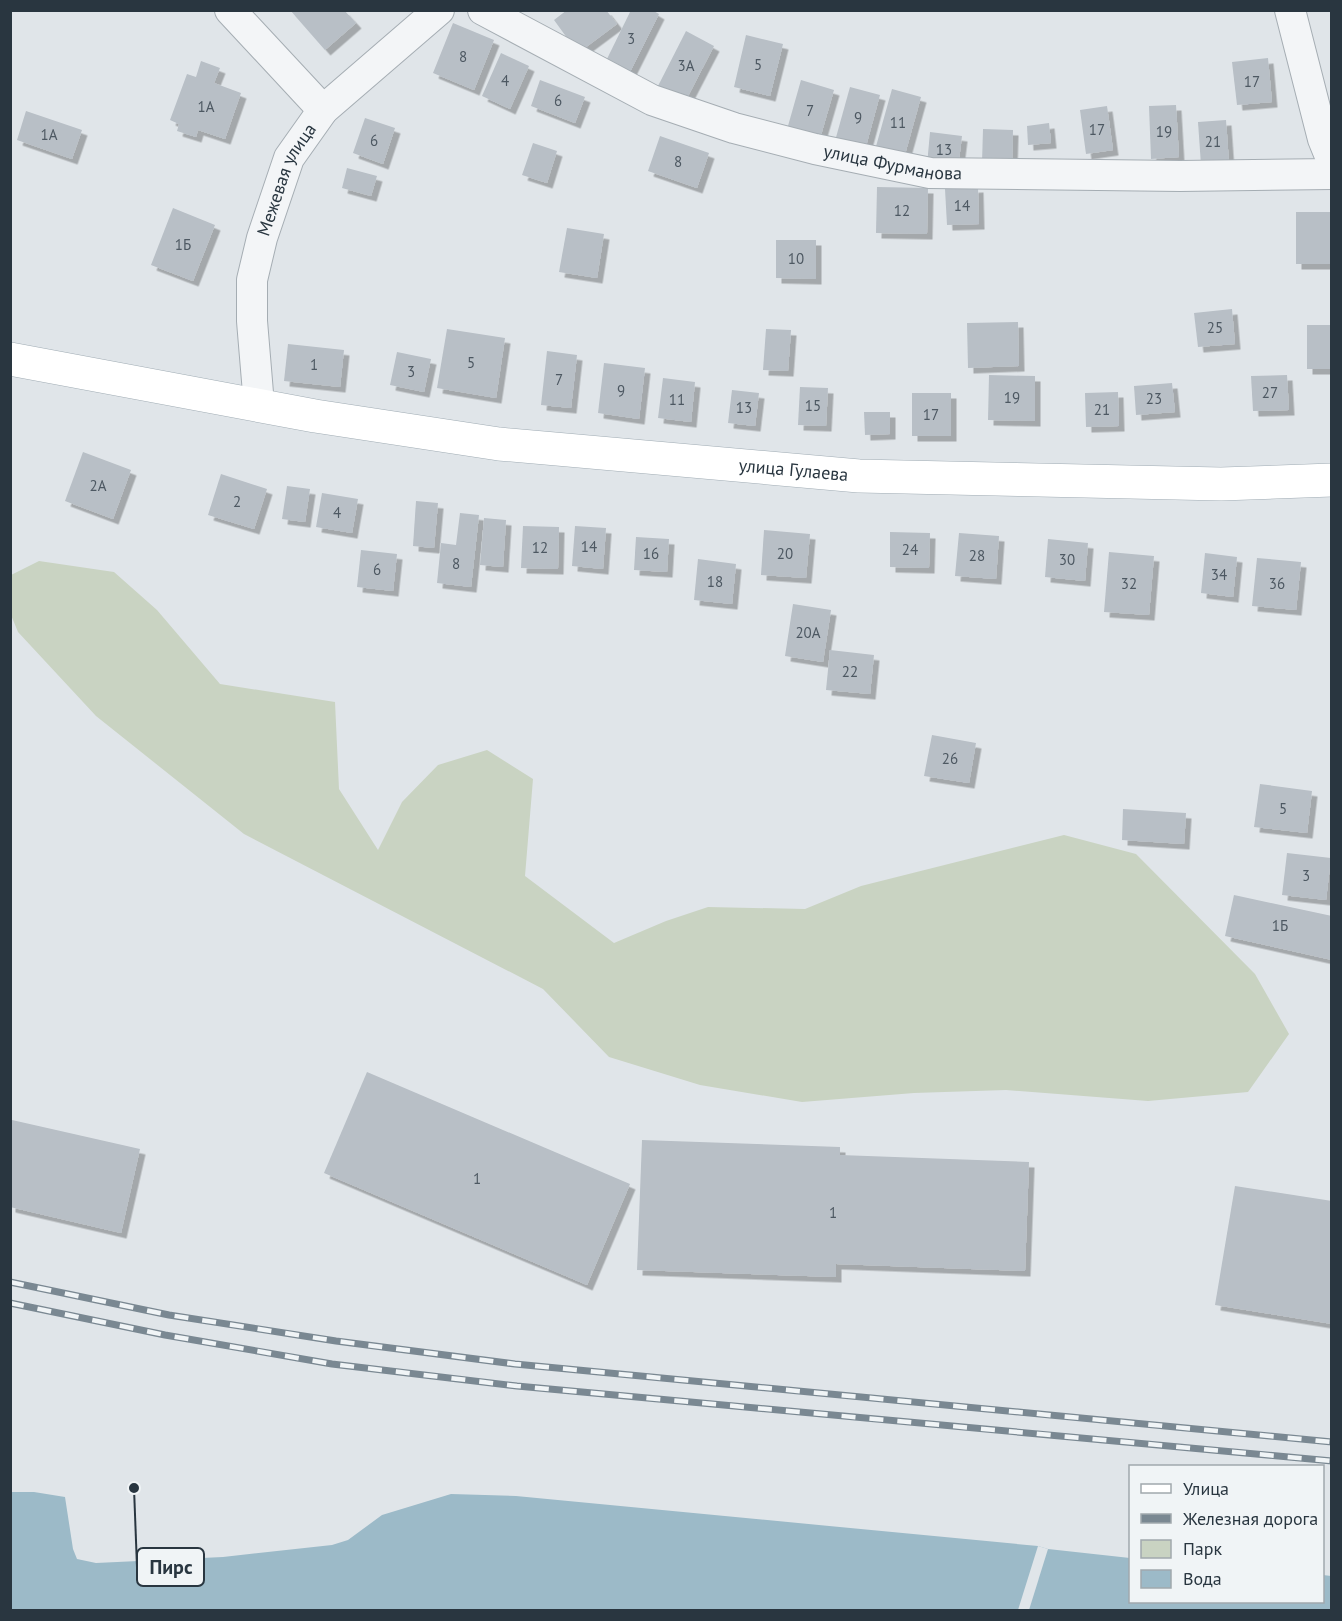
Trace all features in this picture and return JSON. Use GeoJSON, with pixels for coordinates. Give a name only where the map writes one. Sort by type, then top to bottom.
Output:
{"type":"FeatureCollection","features":[{"type":"Feature","properties":{"kind":"main road","name":"улица Гулаева"},"geometry":{"type":"LineString","coordinates":[[10,359],[315,416],[499,444],[859,477],[1197,483],[1332,480]]}},
{"type":"Feature","properties":{"kind":"street"},"geometry":{"type":"LineString","coordinates":[[231,10],[323,110]]}},
{"type":"Feature","properties":{"kind":"street","name":"Межевая улица"},"geometry":{"type":"LineString","coordinates":[[259,405],[252,321],[252,280],[262,238],[289,158],[323,110],[439,10]]}},
{"type":"Feature","properties":{"kind":"street","name":"улица Фурманова"},"geometry":{"type":"LineString","coordinates":[[483,10],[652,100],[734,128],[815,150],[930,173],[1180,176],[1332,174]]}},
{"type":"Feature","properties":{"kind":"street"},"geometry":{"type":"LineString","coordinates":[[1290,10],[1323,139],[1332,161]]}},
{"type":"Feature","properties":{"kind":"green space"},"geometry":{"type":"Polygon","coordinates":[[[39,561],[114,572],[157,610],[220,684],[335,702],[339,789],[378,850],[402,802],[438,765],[487,750],[533,779],[525,876],[614,943],[666,921],[708,907],[805,909],[861,886],[1064,835],[1136,854],[1255,974],[1289,1034],[1248,1092],[1148,1101],[1006,1090],[914,1093],[802,1102],[700,1085],[609,1057],[543,989],[244,834],[96,716],[18,632],[11,615],[11,575],[39,561]]]}},
{"type":"Feature","properties":{"kind":"water"},"geometry":{"type":"Polygon","coordinates":[[[10,1492],[34,1492],[65,1497],[73,1549],[77,1559],[96,1563],[223,1557],[332,1545],[348,1540],[382,1515],[451,1494],[516,1496],[1038,1546],[1129,1558],[1129,1603],[1324,1603],[1324,1575],[1331,1576],[1331,1610],[11,1610],[10,1492]]]}},
{"type":"Feature","properties":{"kind":"pier"},"geometry":{"type":"Polygon","coordinates":[[[1038,1546],[1048,1549],[1029,1610],[1018,1610],[1038,1546]]]}},
{"type":"Feature","properties":{"kind":"building"},"geometry":{"type":"Polygon","coordinates":[[[290,10],[344,10],[356,23],[325,50],[290,10]]]}},
{"type":"Feature","properties":{"kind":"building"},"geometry":{"type":"Polygon","coordinates":[[[567,10],[606,10],[617,24],[578,53],[554,20],[567,10]]]}},
{"type":"Feature","properties":{"kind":"building"},"geometry":{"type":"Polygon","coordinates":[[[631,10],[652,10],[659,14],[628,76],[604,65],[631,10]]]}},
{"type":"Feature","properties":{"kind":"building"},"geometry":{"type":"Polygon","coordinates":[[[453,23],[494,40],[474,90],[433,73],[453,23]]]}},
{"type":"Feature","properties":{"kind":"building"},"geometry":{"type":"Polygon","coordinates":[[[686,31],[714,46],[686,100],[658,86],[686,31]]]}},
{"type":"Feature","properties":{"kind":"building"},"geometry":{"type":"Polygon","coordinates":[[[746,35],[783,44],[770,96],[734,87],[746,35]]]}},
{"type":"Feature","properties":{"kind":"building"},"geometry":{"type":"Polygon","coordinates":[[[501,53],[529,66],[510,109],[482,96],[501,53]]]}},
{"type":"Feature","properties":{"kind":"building"},"geometry":{"type":"Polygon","coordinates":[[[1268,58],[1272,102],[1237,105],[1232,62],[1268,58]]]}},
{"type":"Feature","properties":{"kind":"building"},"geometry":{"type":"Polygon","coordinates":[[[201,61],[220,68],[214,83],[241,93],[225,139],[198,130],[196,137],[177,131],[179,124],[170,120],[187,74],[196,77],[201,61]]]}},
{"type":"Feature","properties":{"kind":"building"},"geometry":{"type":"Polygon","coordinates":[[[540,80],[585,97],[575,123],[531,106],[540,80]]]}},
{"type":"Feature","properties":{"kind":"building"},"geometry":{"type":"Polygon","coordinates":[[[801,80],[834,90],[819,142],[786,133],[801,80]]]}},
{"type":"Feature","properties":{"kind":"building"},"geometry":{"type":"Polygon","coordinates":[[[850,87],[880,95],[865,150],[835,141],[850,87]]]}},
{"type":"Feature","properties":{"kind":"building"},"geometry":{"type":"Polygon","coordinates":[[[892,89],[921,97],[904,158],[875,150],[892,89]]]}},
{"type":"Feature","properties":{"kind":"building"},"geometry":{"type":"Polygon","coordinates":[[[1176,105],[1179,157],[1151,159],[1149,106],[1176,105]]]}},
{"type":"Feature","properties":{"kind":"building"},"geometry":{"type":"Polygon","coordinates":[[[1107,106],[1113,150],[1086,154],[1080,110],[1107,106]]]}},
{"type":"Feature","properties":{"kind":"building"},"geometry":{"type":"Polygon","coordinates":[[[26,111],[82,130],[72,159],[17,140],[26,111]]]}},
{"type":"Feature","properties":{"kind":"building"},"geometry":{"type":"Polygon","coordinates":[[[365,118],[395,128],[383,164],[353,153],[365,118]]]}},
{"type":"Feature","properties":{"kind":"building"},"geometry":{"type":"Polygon","coordinates":[[[1226,120],[1229,163],[1201,165],[1198,122],[1226,120]]]}},
{"type":"Feature","properties":{"kind":"building"},"geometry":{"type":"Polygon","coordinates":[[[1049,123],[1051,143],[1028,145],[1027,126],[1049,123]]]}},
{"type":"Feature","properties":{"kind":"building"},"geometry":{"type":"Polygon","coordinates":[[[983,129],[1013,130],[1012,164],[982,163],[983,129]]]}},
{"type":"Feature","properties":{"kind":"building"},"geometry":{"type":"Polygon","coordinates":[[[930,132],[962,136],[958,168],[927,165],[930,132]]]}},
{"type":"Feature","properties":{"kind":"building"},"geometry":{"type":"Polygon","coordinates":[[[660,136],[709,153],[697,188],[648,171],[660,136]]]}},
{"type":"Feature","properties":{"kind":"building"},"geometry":{"type":"Polygon","coordinates":[[[533,143],[557,151],[547,183],[522,175],[533,143]]]}},
{"type":"Feature","properties":{"kind":"building"},"geometry":{"type":"Polygon","coordinates":[[[347,168],[377,176],[371,196],[342,188],[347,168]]]}},
{"type":"Feature","properties":{"kind":"building"},"geometry":{"type":"Polygon","coordinates":[[[877,187],[928,188],[927,234],[876,233],[877,187]]]}},
{"type":"Feature","properties":{"kind":"building"},"geometry":{"type":"Polygon","coordinates":[[[978,187],[979,224],[947,225],[945,189],[978,187]]]}},
{"type":"Feature","properties":{"kind":"building"},"geometry":{"type":"Polygon","coordinates":[[[173,208],[215,225],[193,281],[151,265],[173,208]]]}},
{"type":"Feature","properties":{"kind":"building"},"geometry":{"type":"Polygon","coordinates":[[[1296,212],[1332,212],[1332,264],[1296,264],[1296,212]]]}},
{"type":"Feature","properties":{"kind":"building"},"geometry":{"type":"Polygon","coordinates":[[[567,228],[604,234],[597,278],[559,272],[567,228]]]}},
{"type":"Feature","properties":{"kind":"building"},"geometry":{"type":"Polygon","coordinates":[[[776,240],[816,240],[816,279],[776,278],[776,240]]]}},
{"type":"Feature","properties":{"kind":"building"},"geometry":{"type":"Polygon","coordinates":[[[1232,309],[1235,344],[1198,347],[1194,313],[1232,309]]]}},
{"type":"Feature","properties":{"kind":"building"},"geometry":{"type":"Polygon","coordinates":[[[1018,322],[1019,366],[968,368],[967,323],[1018,322]]]}},
{"type":"Feature","properties":{"kind":"building"},"geometry":{"type":"Polygon","coordinates":[[[1307,325],[1332,325],[1332,369],[1307,369],[1307,325]]]}},
{"type":"Feature","properties":{"kind":"building"},"geometry":{"type":"Polygon","coordinates":[[[447,329],[505,338],[496,398],[437,388],[447,329]]]}},
{"type":"Feature","properties":{"kind":"building"},"geometry":{"type":"Polygon","coordinates":[[[766,329],[791,330],[788,371],[763,370],[766,329]]]}},
{"type":"Feature","properties":{"kind":"building"},"geometry":{"type":"Polygon","coordinates":[[[288,344],[344,350],[340,387],[284,381],[288,344]]]}},
{"type":"Feature","properties":{"kind":"building"},"geometry":{"type":"Polygon","coordinates":[[[547,351],[577,355],[571,408],[541,405],[547,351]]]}},
{"type":"Feature","properties":{"kind":"building"},"geometry":{"type":"Polygon","coordinates":[[[397,352],[431,359],[424,392],[390,385],[397,352]]]}},
{"type":"Feature","properties":{"kind":"building"},"geometry":{"type":"Polygon","coordinates":[[[604,363],[645,368],[639,419],[598,413],[604,363]]]}},
{"type":"Feature","properties":{"kind":"building"},"geometry":{"type":"Polygon","coordinates":[[[989,375],[1035,376],[1035,421],[988,420],[989,375]]]}},
{"type":"Feature","properties":{"kind":"building"},"geometry":{"type":"Polygon","coordinates":[[[1287,375],[1289,410],[1253,411],[1251,376],[1287,375]]]}},
{"type":"Feature","properties":{"kind":"building"},"geometry":{"type":"Polygon","coordinates":[[[663,378],[695,382],[691,422],[658,418],[663,378]]]}},
{"type":"Feature","properties":{"kind":"building"},"geometry":{"type":"Polygon","coordinates":[[[1172,383],[1175,412],[1136,415],[1134,386],[1172,383]]]}},
{"type":"Feature","properties":{"kind":"building"},"geometry":{"type":"Polygon","coordinates":[[[800,387],[828,388],[826,426],[798,425],[800,387]]]}},
{"type":"Feature","properties":{"kind":"building"},"geometry":{"type":"Polygon","coordinates":[[[732,390],[759,393],[755,426],[728,423],[732,390]]]}},
{"type":"Feature","properties":{"kind":"building"},"geometry":{"type":"Polygon","coordinates":[[[1118,392],[1119,426],[1086,427],[1085,393],[1118,392]]]}},
{"type":"Feature","properties":{"kind":"building"},"geometry":{"type":"Polygon","coordinates":[[[912,393],[951,393],[951,436],[912,436],[912,393]]]}},
{"type":"Feature","properties":{"kind":"building"},"geometry":{"type":"Polygon","coordinates":[[[864,412],[890,412],[890,434],[865,435],[864,412]]]}},
{"type":"Feature","properties":{"kind":"building"},"geometry":{"type":"Polygon","coordinates":[[[83,452],[131,470],[113,519],[65,501],[83,452]]]}},
{"type":"Feature","properties":{"kind":"building"},"geometry":{"type":"Polygon","coordinates":[[[221,474],[267,489],[254,529],[208,515],[221,474]]]}},
{"type":"Feature","properties":{"kind":"building"},"geometry":{"type":"Polygon","coordinates":[[[287,486],[310,489],[305,522],[282,519],[287,486]]]}},
{"type":"Feature","properties":{"kind":"building"},"geometry":{"type":"Polygon","coordinates":[[[322,493],[358,499],[352,533],[316,527],[322,493]]]}},
{"type":"Feature","properties":{"kind":"building"},"geometry":{"type":"Polygon","coordinates":[[[416,501],[438,503],[434,548],[413,546],[416,501]]]}},
{"type":"Feature","properties":{"kind":"building"},"geometry":{"type":"Polygon","coordinates":[[[460,513],[479,515],[471,587],[437,583],[441,543],[456,545],[460,513]]]}},
{"type":"Feature","properties":{"kind":"building"},"geometry":{"type":"Polygon","coordinates":[[[484,518],[506,520],[503,567],[480,565],[484,518]]]}},
{"type":"Feature","properties":{"kind":"building"},"geometry":{"type":"Polygon","coordinates":[[[523,526],[559,527],[558,569],[521,568],[523,526]]]}},
{"type":"Feature","properties":{"kind":"building"},"geometry":{"type":"Polygon","coordinates":[[[575,526],[606,528],[603,569],[572,566],[575,526]]]}},
{"type":"Feature","properties":{"kind":"building"},"geometry":{"type":"Polygon","coordinates":[[[764,530],[810,534],[806,578],[761,575],[764,530]]]}},
{"type":"Feature","properties":{"kind":"building"},"geometry":{"type":"Polygon","coordinates":[[[890,532],[930,533],[929,568],[890,567],[890,532]]]}},
{"type":"Feature","properties":{"kind":"building"},"geometry":{"type":"Polygon","coordinates":[[[959,533],[999,536],[996,579],[955,576],[959,533]]]}},
{"type":"Feature","properties":{"kind":"building"},"geometry":{"type":"Polygon","coordinates":[[[636,537],[669,539],[667,572],[634,570],[636,537]]]}},
{"type":"Feature","properties":{"kind":"building"},"geometry":{"type":"Polygon","coordinates":[[[1048,539],[1088,543],[1085,581],[1045,577],[1048,539]]]}},
{"type":"Feature","properties":{"kind":"building"},"geometry":{"type":"Polygon","coordinates":[[[361,550],[397,554],[393,591],[357,587],[361,550]]]}},
{"type":"Feature","properties":{"kind":"building"},"geometry":{"type":"Polygon","coordinates":[[[1109,552],[1154,556],[1149,615],[1104,612],[1109,552]]]}},
{"type":"Feature","properties":{"kind":"building"},"geometry":{"type":"Polygon","coordinates":[[[1205,553],[1237,557],[1233,597],[1201,593],[1205,553]]]}},
{"type":"Feature","properties":{"kind":"building"},"geometry":{"type":"Polygon","coordinates":[[[1257,558],[1301,562],[1296,610],[1252,606],[1257,558]]]}},
{"type":"Feature","properties":{"kind":"building"},"geometry":{"type":"Polygon","coordinates":[[[698,559],[736,564],[732,604],[694,600],[698,559]]]}},
{"type":"Feature","properties":{"kind":"building"},"geometry":{"type":"Polygon","coordinates":[[[793,604],[831,610],[823,662],[785,656],[793,604]]]}},
{"type":"Feature","properties":{"kind":"building"},"geometry":{"type":"Polygon","coordinates":[[[830,650],[874,655],[870,694],[826,690],[830,650]]]}},
{"type":"Feature","properties":{"kind":"building"},"geometry":{"type":"Polygon","coordinates":[[[932,735],[976,743],[969,783],[924,776],[932,735]]]}},
{"type":"Feature","properties":{"kind":"building"},"geometry":{"type":"Polygon","coordinates":[[[1260,784],[1312,791],[1307,833],[1254,827],[1260,784]]]}},
{"type":"Feature","properties":{"kind":"building"},"geometry":{"type":"Polygon","coordinates":[[[1123,809],[1186,813],[1184,844],[1122,840],[1123,809]]]}},
{"type":"Feature","properties":{"kind":"building"},"geometry":{"type":"Polygon","coordinates":[[[1287,853],[1331,858],[1326,900],[1282,895],[1287,853]]]}},
{"type":"Feature","properties":{"kind":"building"},"geometry":{"type":"Polygon","coordinates":[[[1234,895],[1332,916],[1332,960],[1225,936],[1234,895]]]}},
{"type":"Feature","properties":{"kind":"building"},"geometry":{"type":"Polygon","coordinates":[[[367,1072],[630,1184],[587,1285],[324,1173],[367,1072]]]}},
{"type":"Feature","properties":{"kind":"building"},"geometry":{"type":"Polygon","coordinates":[[[12,1120],[140,1149],[121,1233],[10,1207],[12,1120]]]}},
{"type":"Feature","properties":{"kind":"building"},"geometry":{"type":"Polygon","coordinates":[[[642,1140],[840,1147],[840,1155],[1029,1162],[1025,1271],[836,1264],[836,1277],[637,1270],[642,1140]]]}},
{"type":"Feature","properties":{"kind":"building"},"geometry":{"type":"Polygon","coordinates":[[[1235,1186],[1332,1201],[1332,1324],[1215,1305],[1235,1186]]]}},
{"type":"Feature","properties":{"kind":"railway"},"geometry":{"type":"LineString","coordinates":[[10,1282],[169,1315],[336,1341],[515,1364],[1332,1442]]}},
{"type":"Feature","properties":{"kind":"railway"},"geometry":{"type":"LineString","coordinates":[[10,1303],[165,1335],[332,1364],[517,1386],[1332,1461]]}},
{"type":"Feature","properties":{"kind":"place","name":"Пирс"},"geometry":{"type":"Point","coordinates":[134,1488]}}]}
